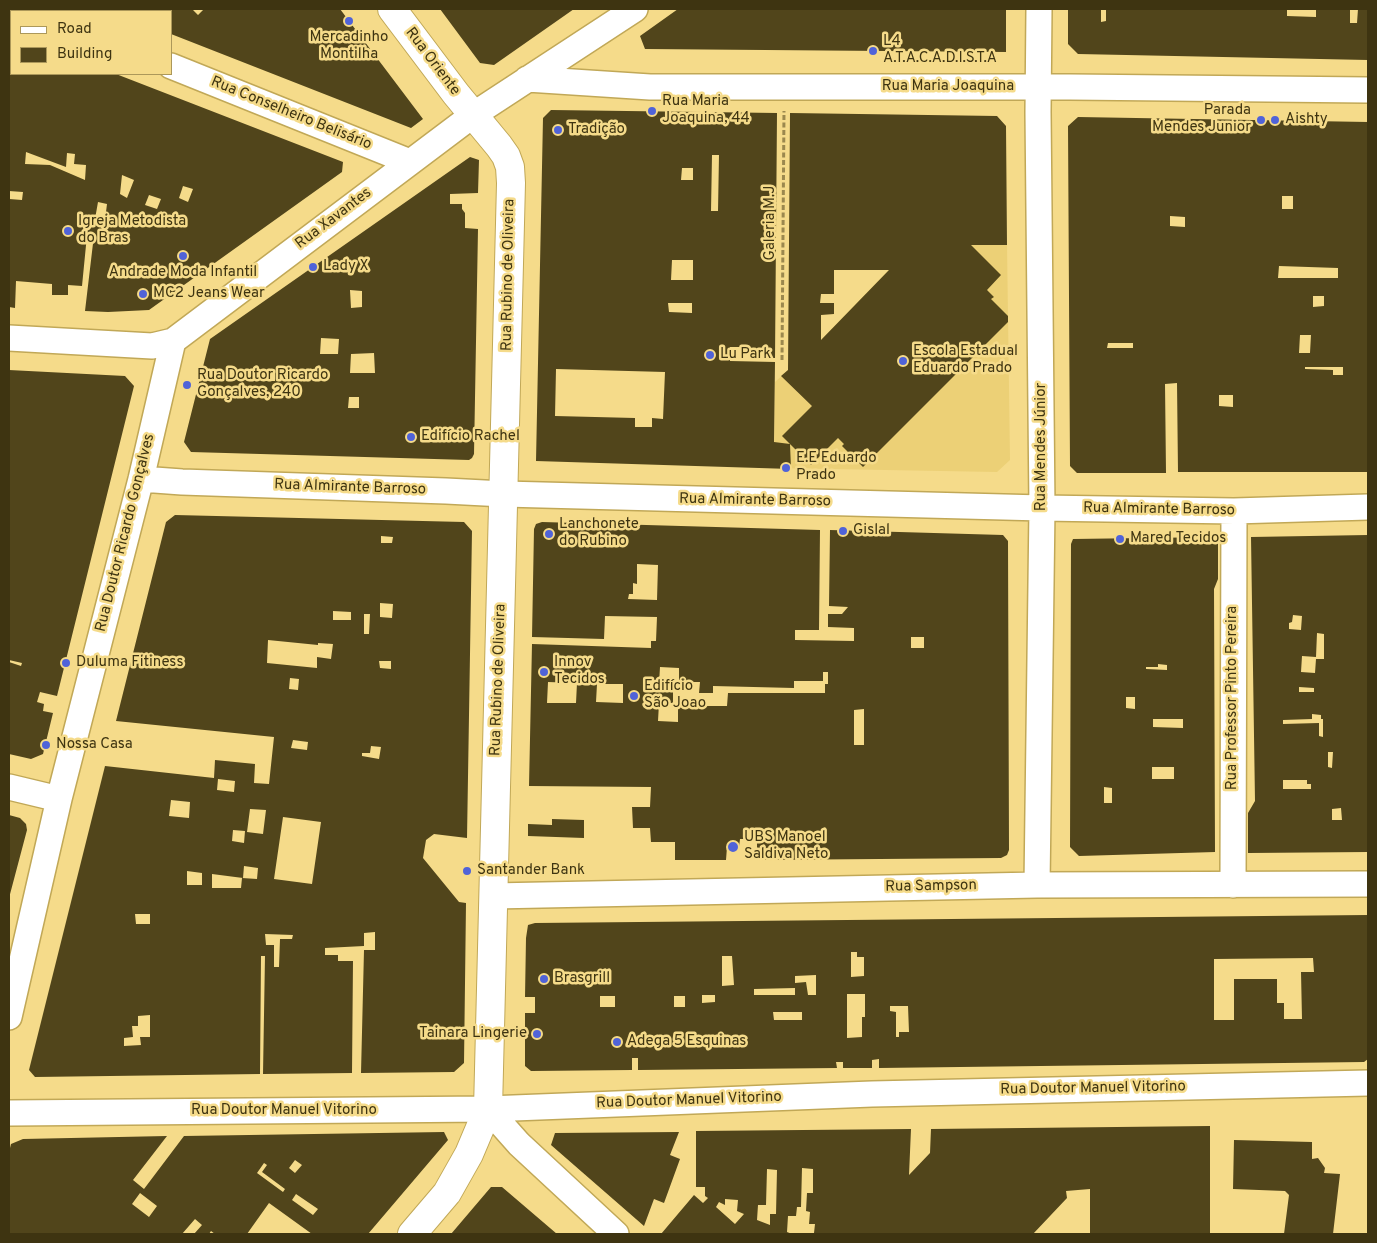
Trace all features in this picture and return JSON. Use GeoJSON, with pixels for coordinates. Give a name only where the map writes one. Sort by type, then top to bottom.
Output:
{"type":"FeatureCollection","features":[{"type":"Feature","properties":{"kind":"main road","name":"Rua Oriente"},"geometry":{"type":"LineString","coordinates":[[392,9],[473,115]]}},
{"type":"Feature","properties":{"kind":"main road","name":"Rua Rubino de Oliveira"},"geometry":{"type":"LineString","coordinates":[[412,1234],[447,1193],[469,1154],[488,1109],[511,183],[510,167],[506,156],[473,115]]}},
{"type":"Feature","properties":{"kind":"street","name":"Rua Xavantes"},"geometry":{"type":"LineString","coordinates":[[9,338],[152,346],[173,341],[473,115],[635,9]]}},
{"type":"Feature","properties":{"kind":"street","name":"Rua Mendes Júnior"},"geometry":{"type":"LineString","coordinates":[[1037,885],[1042,508],[1039,9]]}},
{"type":"Feature","properties":{"kind":"street","name":"Rua Conselheiro Belisário"},"geometry":{"type":"LineString","coordinates":[[172,66],[410,162]]}},
{"type":"Feature","properties":{"kind":"street","name":"Rua Maria Joaquina"},"geometry":{"type":"LineString","coordinates":[[527,80],[650,87],[1038,87],[1368,90]]}},
{"type":"Feature","properties":{"kind":"street","name":"Rua Doutor Ricardo Gonçalves"},"geometry":{"type":"LineString","coordinates":[[9,1017],[59,799],[141,479],[173,341]]}},
{"type":"Feature","properties":{"kind":"street","name":"Rua Almirante Barroso"},"geometry":{"type":"LineString","coordinates":[[141,479],[504,494],[1042,508],[1234,511],[1368,507]]}},
{"type":"Feature","properties":{"kind":"street","name":"Rua Professor Pinto Pereira"},"geometry":{"type":"LineString","coordinates":[[1233,885],[1234,511]]}},
{"type":"Feature","properties":{"kind":"street"},"geometry":{"type":"LineString","coordinates":[[9,787],[59,799]]}},
{"type":"Feature","properties":{"kind":"street","name":"Rua Sampson"},"geometry":{"type":"LineString","coordinates":[[494,896],[1037,885],[1368,884]]}},
{"type":"Feature","properties":{"kind":"street","name":"Rua Doutor Manuel Vitorino"},"geometry":{"type":"LineString","coordinates":[[9,1112],[488,1109],[872,1094],[1368,1082]]}},
{"type":"Feature","properties":{"kind":"street"},"geometry":{"type":"LineString","coordinates":[[488,1109],[519,1144],[616,1234]]}},
{"type":"Feature","properties":{"kind":"path","name":"Galeria M.J"},"geometry":{"type":"LineString","coordinates":[[782,360],[784,87]]}},
{"type":"Feature","properties":{"kind":"shaded area","name":"Escola Estadual Eduardo Prado"},"geometry":{"type":"Polygon","coordinates":[[[913,245],[1007,245],[1010,460],[997,472],[774,468],[775,382],[821,340],[913,245]]]}},
{"type":"Feature","properties":{"kind":"building"},"geometry":{"type":"Polygon","coordinates":[[[107,9],[195,9],[193,10],[198,15],[204,9],[340,9],[423,119],[411,128],[172,34],[172,10],[107,9]]]}},
{"type":"Feature","properties":{"kind":"building"},"geometry":{"type":"Polygon","coordinates":[[[440,9],[574,9],[494,65],[480,63],[440,9]]]}},
{"type":"Feature","properties":{"kind":"building"},"geometry":{"type":"Polygon","coordinates":[[[678,9],[1006,9],[1006,52],[645,49],[640,36],[678,9]]]}},
{"type":"Feature","properties":{"kind":"building"},"geometry":{"type":"Polygon","coordinates":[[[1068,9],[1101,9],[1101,22],[1106,21],[1106,9],[1287,9],[1287,16],[1316,17],[1316,9],[1350,9],[1350,23],[1357,23],[1358,9],[1368,9],[1368,60],[1078,54],[1068,44],[1068,9]]]}},
{"type":"Feature","properties":{"kind":"building"},"geometry":{"type":"Polygon","coordinates":[[[9,32],[10,75],[119,75],[343,162],[342,172],[149,310],[85,311],[94,235],[87,235],[82,286],[68,285],[68,295],[52,295],[52,284],[16,281],[15,308],[9,307],[9,199],[22,200],[23,192],[9,191],[9,32]],[[26,152],[25,164],[50,165],[85,180],[86,165],[74,164],[75,154],[67,153],[66,167],[26,152]],[[122,175],[120,194],[127,198],[134,180],[122,175]],[[183,186],[179,198],[188,202],[193,189],[183,186]],[[149,195],[145,205],[157,209],[161,199],[149,195]],[[98,202],[95,219],[105,220],[107,204],[98,202]]]}},
{"type":"Feature","properties":{"kind":"building"},"geometry":{"type":"Polygon","coordinates":[[[551,110],[777,113],[775,358],[749,358],[749,347],[730,347],[730,361],[775,362],[774,442],[790,444],[791,469],[536,461],[543,118],[551,110]],[[712,155],[711,211],[718,211],[719,155],[712,155]],[[682,168],[681,180],[693,180],[693,168],[682,168]],[[672,260],[671,280],[693,280],[693,260],[672,260]],[[668,303],[669,312],[692,313],[692,303],[668,303]],[[556,369],[555,416],[635,418],[635,427],[652,427],[652,418],[663,419],[665,372],[556,369]]]}},
{"type":"Feature","properties":{"kind":"building"},"geometry":{"type":"Polygon","coordinates":[[[790,113],[997,116],[1006,126],[1007,245],[971,245],[1001,275],[987,290],[994,297],[991,299],[1008,316],[1008,322],[863,467],[842,446],[844,444],[838,438],[811,465],[782,436],[812,406],[781,376],[788,370],[790,113]],[[834,270],[834,294],[821,294],[820,303],[834,303],[834,314],[821,315],[821,340],[889,270],[834,270]]]}},
{"type":"Feature","properties":{"kind":"building"},"geometry":{"type":"Polygon","coordinates":[[[1078,117],[1368,122],[1368,472],[1178,472],[1177,383],[1165,384],[1166,473],[1077,473],[1070,466],[1068,126],[1078,117]],[[1282,196],[1282,209],[1293,209],[1293,196],[1282,196]],[[1170,216],[1170,226],[1185,227],[1185,217],[1170,216]],[[1279,266],[1278,278],[1338,278],[1338,268],[1279,266]],[[1313,296],[1313,307],[1324,306],[1324,296],[1313,296]],[[1300,335],[1299,353],[1310,353],[1311,335],[1300,335]],[[1108,343],[1107,348],[1133,348],[1133,343],[1108,343]],[[1305,367],[1305,369],[1333,370],[1333,375],[1343,375],[1343,367],[1305,367]],[[1219,395],[1219,406],[1233,407],[1233,395],[1219,395]]]}},
{"type":"Feature","properties":{"kind":"building"},"geometry":{"type":"Polygon","coordinates":[[[470,157],[479,160],[478,193],[450,194],[450,204],[462,204],[462,209],[465,213],[465,228],[478,229],[474,454],[469,460],[191,452],[184,442],[210,339],[470,157]],[[350,290],[351,308],[362,307],[362,291],[350,290]],[[321,338],[320,354],[338,354],[339,339],[321,338]],[[374,353],[351,354],[350,373],[375,373],[374,353]],[[275,371],[262,372],[262,381],[275,381],[275,371]],[[349,397],[348,408],[359,408],[359,397],[349,397]]]}},
{"type":"Feature","properties":{"kind":"building"},"geometry":{"type":"Polygon","coordinates":[[[9,370],[125,376],[134,386],[57,696],[40,692],[37,702],[44,704],[43,711],[53,713],[43,754],[31,759],[9,754],[9,662],[21,666],[22,663],[9,660],[9,370]]]}},
{"type":"Feature","properties":{"kind":"building"},"geometry":{"type":"Polygon","coordinates":[[[175,515],[464,522],[472,531],[467,838],[434,834],[426,840],[423,858],[459,902],[466,903],[464,1063],[454,1072],[361,1073],[364,950],[375,950],[375,932],[364,933],[364,946],[325,948],[325,955],[338,955],[338,961],[353,961],[352,1073],[263,1074],[265,956],[261,956],[260,1074],[35,1077],[29,1070],[105,766],[214,778],[215,760],[255,764],[254,783],[269,784],[274,737],[116,721],[166,522],[175,515]],[[381,536],[381,543],[392,543],[393,537],[381,536]],[[380,603],[380,617],[392,618],[393,604],[380,603]],[[333,611],[333,620],[351,620],[351,612],[333,611]],[[364,614],[364,634],[369,634],[370,614],[364,614]],[[268,640],[267,663],[317,668],[317,657],[331,659],[333,644],[318,643],[318,645],[268,640]],[[379,661],[380,668],[391,669],[391,661],[379,661]],[[290,678],[289,689],[298,690],[299,679],[290,678]],[[293,740],[291,748],[307,750],[308,742],[293,740]],[[371,746],[370,753],[362,753],[362,756],[379,759],[381,747],[371,746]],[[218,779],[217,790],[234,792],[235,781],[218,779]],[[171,800],[169,816],[189,818],[190,802],[171,800]],[[250,809],[247,832],[263,834],[266,810],[250,809]],[[283,817],[274,879],[312,884],[321,822],[283,817]],[[233,830],[232,841],[244,843],[245,831],[233,830]],[[244,866],[243,878],[212,874],[212,888],[241,888],[242,878],[257,879],[258,868],[244,866]],[[187,871],[187,885],[202,885],[202,873],[187,871]],[[135,914],[136,924],[150,924],[150,914],[135,914]],[[265,934],[266,945],[274,945],[274,967],[279,967],[280,939],[292,939],[293,935],[265,934]],[[150,1015],[138,1016],[138,1026],[132,1026],[133,1037],[124,1038],[124,1046],[141,1045],[140,1037],[150,1037],[150,1015]]]}},
{"type":"Feature","properties":{"kind":"building"},"geometry":{"type":"Polygon","coordinates":[[[542,522],[820,530],[819,630],[795,630],[795,640],[854,641],[854,628],[828,627],[828,614],[842,614],[848,607],[829,606],[830,530],[1003,535],[1008,541],[1009,850],[1007,855],[1001,858],[757,860],[757,839],[740,839],[739,847],[727,847],[726,860],[675,860],[675,842],[651,842],[650,828],[633,828],[632,807],[650,807],[651,787],[529,786],[532,644],[651,648],[651,641],[656,641],[657,617],[605,616],[604,639],[532,637],[534,529],[536,524],[542,522]],[[637,564],[637,584],[633,583],[633,594],[629,594],[628,599],[657,600],[658,565],[637,564]],[[911,637],[911,648],[924,648],[924,637],[911,637]],[[660,667],[659,684],[673,684],[673,703],[659,703],[658,721],[678,722],[678,706],[727,706],[728,693],[825,693],[825,684],[828,684],[828,672],[823,672],[823,681],[794,681],[794,688],[713,686],[713,693],[699,693],[700,682],[679,682],[679,668],[660,667]],[[548,682],[547,703],[576,703],[577,683],[548,682]],[[597,684],[596,702],[623,703],[623,684],[597,684]],[[864,709],[854,710],[854,745],[864,745],[864,709]]]}},
{"type":"Feature","properties":{"kind":"building"},"geometry":{"type":"Polygon","coordinates":[[[1368,535],[1368,852],[1248,853],[1248,813],[1255,801],[1251,537],[1368,535]],[[1293,615],[1292,622],[1289,623],[1289,629],[1301,630],[1302,616],[1293,615]],[[1317,633],[1316,657],[1302,656],[1301,672],[1315,673],[1316,659],[1324,659],[1324,634],[1317,633]],[[1299,687],[1299,692],[1314,692],[1314,688],[1299,687]],[[1312,714],[1312,719],[1283,720],[1283,724],[1319,723],[1319,736],[1323,737],[1323,719],[1321,719],[1321,715],[1312,714]],[[1328,752],[1328,767],[1332,768],[1333,752],[1328,752]],[[1283,780],[1283,789],[1311,789],[1311,784],[1307,784],[1307,780],[1283,780]],[[1341,808],[1332,809],[1332,820],[1342,820],[1341,808]]]}},
{"type":"Feature","properties":{"kind":"building"},"geometry":{"type":"Polygon","coordinates":[[[1218,537],[1218,579],[1214,589],[1215,852],[1079,856],[1070,847],[1071,544],[1073,539],[1218,537]],[[1158,664],[1158,667],[1146,667],[1146,669],[1167,670],[1167,665],[1158,664]],[[1126,697],[1126,708],[1135,709],[1135,697],[1126,697]],[[1153,719],[1153,727],[1183,728],[1183,719],[1153,719]],[[1152,767],[1152,779],[1174,779],[1174,767],[1152,767]],[[1104,787],[1104,803],[1112,803],[1112,788],[1104,787]]]}},
{"type":"Feature","properties":{"kind":"building"},"geometry":{"type":"Polygon","coordinates":[[[9,815],[20,818],[26,824],[27,830],[9,898],[9,815]]]}},
{"type":"Feature","properties":{"kind":"building"},"geometry":{"type":"Polygon","coordinates":[[[552,819],[584,820],[584,838],[528,836],[528,824],[552,825],[552,819]]]}},
{"type":"Feature","properties":{"kind":"building"},"geometry":{"type":"Polygon","coordinates":[[[1368,915],[1368,1059],[1364,1062],[879,1068],[879,1059],[872,1060],[872,1068],[843,1068],[843,1062],[836,1062],[837,1068],[638,1070],[638,1058],[632,1058],[632,1070],[531,1071],[525,1066],[525,1013],[535,1013],[535,997],[525,997],[526,938],[528,925],[535,923],[1368,915]],[[851,952],[851,977],[864,976],[864,957],[857,957],[857,952],[851,952]],[[722,956],[722,986],[734,985],[732,956],[722,956]],[[1313,958],[1214,959],[1214,1020],[1234,1020],[1234,979],[1277,979],[1277,1003],[1284,1003],[1284,1019],[1302,1019],[1301,972],[1314,972],[1313,958]],[[816,975],[795,976],[795,983],[806,982],[808,995],[816,995],[816,975]],[[795,988],[754,989],[754,995],[795,995],[795,988]],[[847,994],[847,1038],[862,1037],[862,1017],[865,1017],[865,994],[847,994]],[[702,995],[702,1003],[715,1002],[715,995],[702,995]],[[600,996],[600,1007],[615,1007],[615,996],[600,996]],[[674,996],[674,1007],[685,1007],[685,996],[674,996]],[[890,1006],[890,1011],[896,1012],[896,1037],[899,1037],[899,1032],[909,1032],[908,1006],[890,1006]],[[773,1012],[774,1020],[802,1020],[802,1012],[773,1012]]]}},
{"type":"Feature","properties":{"kind":"building"},"geometry":{"type":"Polygon","coordinates":[[[1210,1126],[1210,1234],[1090,1234],[1090,1189],[1066,1191],[1067,1198],[1033,1234],[814,1233],[815,1224],[809,1224],[810,1212],[806,1211],[807,1193],[813,1193],[813,1169],[802,1168],[801,1207],[797,1207],[796,1216],[788,1216],[787,1232],[792,1234],[661,1234],[694,1195],[703,1203],[708,1198],[705,1196],[705,1187],[696,1187],[696,1131],[911,1129],[909,1175],[930,1153],[931,1129],[1210,1126]],[[767,1169],[766,1205],[758,1205],[757,1220],[770,1225],[770,1214],[776,1214],[777,1170],[767,1169]],[[725,1199],[725,1205],[719,1202],[716,1207],[735,1224],[744,1214],[737,1211],[738,1200],[725,1199]]]}},
{"type":"Feature","properties":{"kind":"building"},"geometry":{"type":"Polygon","coordinates":[[[444,1132],[448,1140],[368,1234],[312,1234],[269,1203],[247,1234],[215,1234],[211,1231],[209,1234],[194,1234],[202,1225],[195,1219],[182,1234],[9,1234],[9,1152],[11,1144],[23,1139],[167,1136],[133,1180],[144,1189],[184,1136],[444,1132]],[[295,1160],[289,1168],[295,1173],[302,1165],[295,1160]],[[264,1163],[257,1173],[283,1192],[285,1189],[262,1172],[267,1165],[264,1163]],[[140,1193],[132,1204],[149,1217],[157,1206],[140,1193]],[[296,1194],[292,1200],[313,1215],[318,1209],[296,1194]]]}},
{"type":"Feature","properties":{"kind":"building"},"geometry":{"type":"Polygon","coordinates":[[[679,1132],[670,1155],[680,1159],[664,1203],[654,1199],[644,1226],[551,1145],[555,1133],[679,1132]]]}},
{"type":"Feature","properties":{"kind":"building"},"geometry":{"type":"Polygon","coordinates":[[[1234,1140],[1312,1142],[1312,1159],[1318,1158],[1325,1168],[1324,1173],[1340,1174],[1333,1234],[1284,1234],[1289,1195],[1285,1191],[1233,1189],[1234,1140]]]}},
{"type":"Feature","properties":{"kind":"building"},"geometry":{"type":"Polygon","coordinates":[[[491,1187],[502,1187],[557,1234],[451,1234],[491,1187]]]}},
{"type":"Feature","properties":{"kind":"place","name":"Mercadinho Montilha"},"geometry":{"type":"Point","coordinates":[349,21]}},
{"type":"Feature","properties":{"kind":"place","name":"L4 A.T.A.C.A.D.I.S.T.A"},"geometry":{"type":"Point","coordinates":[873,51]}},
{"type":"Feature","properties":{"kind":"place","name":"Rua Maria Joaquina, 44"},"geometry":{"type":"Point","coordinates":[652,111]}},
{"type":"Feature","properties":{"kind":"place","name":"Parada Mendes Junior"},"geometry":{"type":"Point","coordinates":[1261,120]}},
{"type":"Feature","properties":{"kind":"place","name":"Aishty"},"geometry":{"type":"Point","coordinates":[1275,120]}},
{"type":"Feature","properties":{"kind":"place","name":"Tradição"},"geometry":{"type":"Point","coordinates":[558,130]}},
{"type":"Feature","properties":{"kind":"place","name":"Igreja Metodista do Bras"},"geometry":{"type":"Point","coordinates":[68,231]}},
{"type":"Feature","properties":{"kind":"place","name":"Andrade Moda Infantil"},"geometry":{"type":"Point","coordinates":[183,256]}},
{"type":"Feature","properties":{"kind":"place","name":"Lady X"},"geometry":{"type":"Point","coordinates":[313,267]}},
{"type":"Feature","properties":{"kind":"place","name":"MC2 Jeans Wear"},"geometry":{"type":"Point","coordinates":[143,294]}},
{"type":"Feature","properties":{"kind":"place","name":"Lu Park"},"geometry":{"type":"Point","coordinates":[710,355]}},
{"type":"Feature","properties":{"kind":"place","name":"Escola Estadual Eduardo Prado"},"geometry":{"type":"Point","coordinates":[903,361]}},
{"type":"Feature","properties":{"kind":"place","name":"Rua Doutor Ricardo Gonçalves, 240"},"geometry":{"type":"Point","coordinates":[187,385]}},
{"type":"Feature","properties":{"kind":"place","name":"Edifício Rachel"},"geometry":{"type":"Point","coordinates":[411,437]}},
{"type":"Feature","properties":{"kind":"place","name":"E.E Eduardo Prado"},"geometry":{"type":"Point","coordinates":[786,468]}},
{"type":"Feature","properties":{"kind":"place","name":"Gislal"},"geometry":{"type":"Point","coordinates":[843,531]}},
{"type":"Feature","properties":{"kind":"place","name":"Lanchonete do Rubino"},"geometry":{"type":"Point","coordinates":[549,534]}},
{"type":"Feature","properties":{"kind":"place","name":"Mared Tecidos"},"geometry":{"type":"Point","coordinates":[1120,539]}},
{"type":"Feature","properties":{"kind":"place","name":"Duluma Fitiness"},"geometry":{"type":"Point","coordinates":[66,663]}},
{"type":"Feature","properties":{"kind":"place","name":"Innov Tecidos"},"geometry":{"type":"Point","coordinates":[544,672]}},
{"type":"Feature","properties":{"kind":"place","name":"Edifício São Joao"},"geometry":{"type":"Point","coordinates":[634,696]}},
{"type":"Feature","properties":{"kind":"place","name":"Nossa Casa"},"geometry":{"type":"Point","coordinates":[46,745]}},
{"type":"Feature","properties":{"kind":"place","name":"UBS Manoel Saldiva Neto"},"geometry":{"type":"Point","coordinates":[733,847]}},
{"type":"Feature","properties":{"kind":"place","name":"Santander Bank"},"geometry":{"type":"Point","coordinates":[467,871]}},
{"type":"Feature","properties":{"kind":"place","name":"Brasgrill"},"geometry":{"type":"Point","coordinates":[544,979]}},
{"type":"Feature","properties":{"kind":"place","name":"Tainara Lingerie"},"geometry":{"type":"Point","coordinates":[537,1034]}},
{"type":"Feature","properties":{"kind":"place","name":"Adega 5 Esquinas"},"geometry":{"type":"Point","coordinates":[617,1042]}}]}
